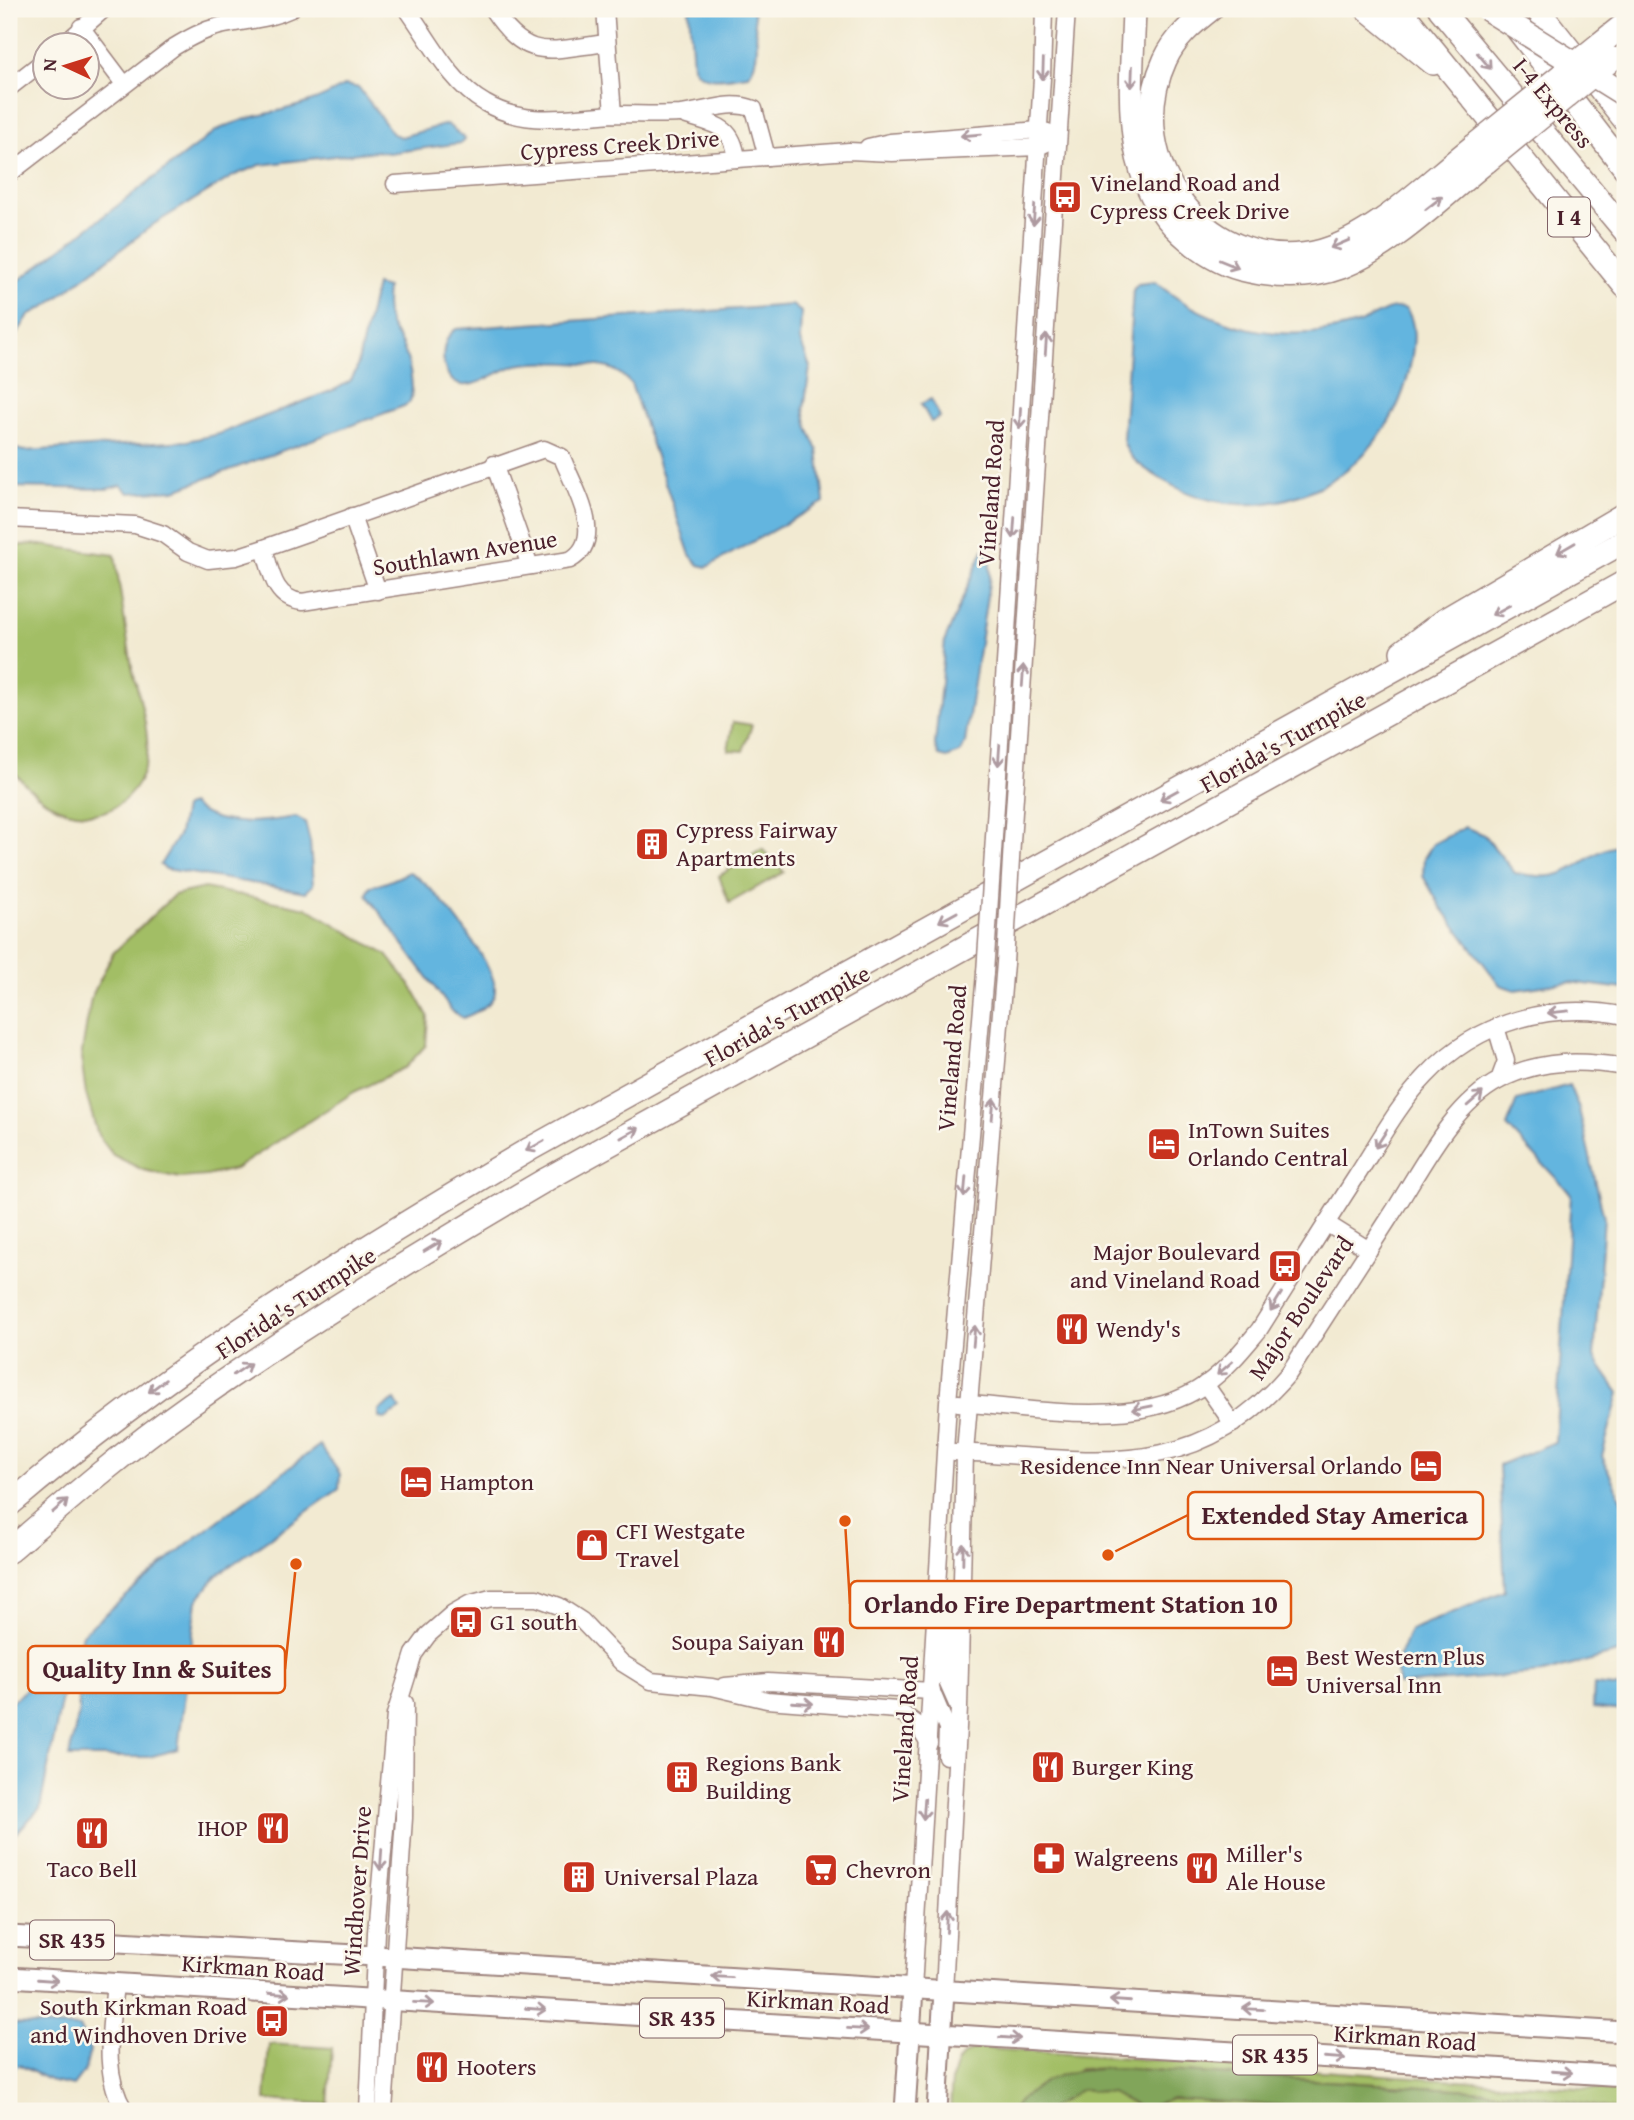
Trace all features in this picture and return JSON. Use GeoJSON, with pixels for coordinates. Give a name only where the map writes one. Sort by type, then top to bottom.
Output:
{"type":"FeatureCollection","features":[{"type":"Feature","properties":{"kind":"highway"},"geometry":{"type":"LineString","coordinates":[[1135,9],[1131,109],[1139,167],[1152,198],[1174,228],[1203,251],[1235,267],[1258,273],[1298,275],[1339,268],[1373,250],[1480,153]]}},
{"type":"Feature","properties":{"kind":"highway"},"geometry":{"type":"LineString","coordinates":[[1211,9],[1186,29],[1166,59],[1156,90],[1152,125],[1157,160],[1171,190],[1194,218],[1222,238],[1256,252],[1302,255],[1341,244],[1363,233],[1616,57],[1625,24]]}},
{"type":"Feature","properties":{"kind":"highway"},"geometry":{"type":"LineString","coordinates":[[1367,9],[1419,54],[1454,75]]}},
{"type":"Feature","properties":{"kind":"highway","name":"I 4"},"geometry":{"type":"LineString","coordinates":[[1400,9],[1625,286]]}},
{"type":"Feature","properties":{"kind":"highway","name":"I-4 Express"},"geometry":{"type":"LineString","coordinates":[[1440,9],[1625,231]]}},
{"type":"Feature","properties":{"kind":"highway"},"geometry":{"type":"LineString","coordinates":[[1487,9],[1625,95]]}},
{"type":"Feature","properties":{"kind":"highway","name":"I-4 Express"},"geometry":{"type":"LineString","coordinates":[[1501,9],[1625,169]]}},
{"type":"Feature","properties":{"kind":"highway"},"geometry":{"type":"LineString","coordinates":[[1512,9],[1616,57]]}},
{"type":"Feature","properties":{"kind":"highway"},"geometry":{"type":"LineString","coordinates":[[1537,9],[1625,120]]}},
{"type":"Feature","properties":{"kind":"highway"},"geometry":{"type":"LineString","coordinates":[[1335,702],[1443,621],[1625,514]]}},
{"type":"Feature","properties":{"kind":"highway","name":"Florida's Turnpike"},"geometry":{"type":"LineString","coordinates":[[9,1505],[71,1452],[169,1377],[290,1295],[412,1218],[530,1149],[1625,541]]}},
{"type":"Feature","properties":{"kind":"highway","name":"Florida's Turnpike"},"geometry":{"type":"LineString","coordinates":[[9,1551],[93,1479],[189,1405],[309,1324],[430,1248],[547,1179],[1625,582]]}},
{"type":"Feature","properties":{"kind":"main road","name":"Kirkman Road"},"geometry":{"type":"LineString","coordinates":[[9,1937],[396,1957],[1625,2032]]}},
{"type":"Feature","properties":{"kind":"main road","name":"Kirkman Road"},"geometry":{"type":"LineString","coordinates":[[9,1978],[1625,2076]]}},
{"type":"Feature","properties":{"kind":"main road","name":"Vineland Road"},"geometry":{"type":"LineString","coordinates":[[905,2111],[913,1989]]}},
{"type":"Feature","properties":{"kind":"main road","name":"Vineland Road"},"geometry":{"type":"LineString","coordinates":[[937,2111],[944,1991]]}},
{"type":"Feature","properties":{"kind":"street"},"geometry":{"type":"LineString","coordinates":[[76,32],[104,9]]}},
{"type":"Feature","properties":{"kind":"street"},"geometry":{"type":"LineString","coordinates":[[9,174],[124,84],[197,34],[242,16],[273,18],[291,9]]}},
{"type":"Feature","properties":{"kind":"street"},"geometry":{"type":"LineString","coordinates":[[407,9],[455,76],[484,103],[521,118],[559,120],[613,114],[682,114],[741,104],[754,109],[767,157]]}},
{"type":"Feature","properties":{"kind":"street"},"geometry":{"type":"LineString","coordinates":[[492,9],[507,32],[524,46],[546,50],[607,43]]}},
{"type":"Feature","properties":{"kind":"street"},"geometry":{"type":"LineString","coordinates":[[605,9],[613,114]]}},
{"type":"Feature","properties":{"kind":"street","name":"Vineland Road"},"geometry":{"type":"LineString","coordinates":[[913,1989],[948,1402],[985,973],[1038,147],[1044,9]]}},
{"type":"Feature","properties":{"kind":"street","name":"Vineland Road"},"geometry":{"type":"LineString","coordinates":[[944,1991],[959,1708],[968,1404],[1004,963],[1068,9]]}},
{"type":"Feature","properties":{"kind":"street"},"geometry":{"type":"LineString","coordinates":[[81,27],[124,84]]}},
{"type":"Feature","properties":{"kind":"street"},"geometry":{"type":"LineString","coordinates":[[9,88],[32,70]]}},
{"type":"Feature","properties":{"kind":"street"},"geometry":{"type":"LineString","coordinates":[[726,130],[728,106]]}},
{"type":"Feature","properties":{"kind":"street"},"geometry":{"type":"LineString","coordinates":[[682,114],[726,130],[735,140],[737,159]]}},
{"type":"Feature","properties":{"kind":"street","name":"Cypress Creek Drive"},"geometry":{"type":"LineString","coordinates":[[849,151],[890,142],[1039,130],[1060,136]]}},
{"type":"Feature","properties":{"kind":"street","name":"Cypress Creek Drive"},"geometry":{"type":"LineString","coordinates":[[395,184],[849,151],[892,153],[1038,147],[1060,136]]}},
{"type":"Feature","properties":{"kind":"street"},"geometry":{"type":"LineString","coordinates":[[1023,376],[1044,378]]}},
{"type":"Feature","properties":{"kind":"street","name":"Southlawn Avenue"},"geometry":{"type":"LineString","coordinates":[[9,519],[135,525],[163,534],[197,558],[208,560],[236,557],[494,464],[544,449],[562,457],[589,528],[589,538],[578,555],[570,560],[302,602],[290,601],[276,587],[264,548]]}},
{"type":"Feature","properties":{"kind":"street"},"geometry":{"type":"LineString","coordinates":[[1018,460],[1038,462]]}},
{"type":"Feature","properties":{"kind":"street"},"geometry":{"type":"LineString","coordinates":[[494,464],[530,566]]}},
{"type":"Feature","properties":{"kind":"street"},"geometry":{"type":"LineString","coordinates":[[352,516],[378,591]]}},
{"type":"Feature","properties":{"kind":"street","name":"Major Boulevard"},"geometry":{"type":"LineString","coordinates":[[948,1402],[1106,1413],[1141,1409],[1177,1400],[1205,1384],[1235,1359],[1259,1330],[1326,1223],[1425,1076],[1451,1052],[1496,1027],[1555,1011],[1594,1009],[1625,1016]]}},
{"type":"Feature","properties":{"kind":"street"},"geometry":{"type":"LineString","coordinates":[[1496,1027],[1506,1060],[1499,1080]]}},
{"type":"Feature","properties":{"kind":"street","name":"Major Boulevard"},"geometry":{"type":"LineString","coordinates":[[945,1452],[1090,1461],[1132,1460],[1163,1455],[1200,1443],[1266,1401],[1289,1373],[1456,1119],[1471,1102],[1499,1080],[1536,1065],[1580,1060],[1625,1067]]}},
{"type":"Feature","properties":{"kind":"street"},"geometry":{"type":"LineString","coordinates":[[1326,1223],[1369,1250]]}},
{"type":"Feature","properties":{"kind":"street"},"geometry":{"type":"LineString","coordinates":[[1205,1384],[1233,1424]]}},
{"type":"Feature","properties":{"kind":"street"},"geometry":{"type":"LineString","coordinates":[[939,1546],[947,1612],[944,1677],[959,1708]]}},
{"type":"Feature","properties":{"kind":"street","name":"Windhover Drive"},"geometry":{"type":"LineString","coordinates":[[384,2111],[382,2001],[375,1956],[395,1715],[406,1676],[420,1644],[445,1618],[480,1600],[515,1596],[549,1602],[591,1628],[622,1663],[646,1679],[663,1684],[712,1687],[768,1682],[932,1691]]}},
{"type":"Feature","properties":{"kind":"street","name":"Windhover Drive"},"geometry":{"type":"LineString","coordinates":[[368,2111],[382,2001],[396,1957],[404,1793],[406,1676]]}},
{"type":"Feature","properties":{"kind":"street"},"geometry":{"type":"LineString","coordinates":[[767,1700],[768,1682]]}},
{"type":"Feature","properties":{"kind":"street","name":"Windhover Drive"},"geometry":{"type":"LineString","coordinates":[[712,1687],[767,1700],[897,1710],[917,1724],[929,1743]]}},
{"type":"Feature","properties":{"kind":"street"},"geometry":{"type":"LineString","coordinates":[[932,1691],[947,1728],[945,1782],[954,1810]]}},
{"type":"Feature","properties":{"kind":"street"},"geometry":{"type":"LineString","coordinates":[[387,1792],[404,1793]]}},
{"type":"Feature","properties":{"kind":"street"},"geometry":{"type":"LineString","coordinates":[[115,1984],[110,2072],[125,2111]]}},
{"type":"Feature","properties":{"kind":"green space"},"geometry":{"type":"Polygon","coordinates":[[[33,544],[115,555],[131,661],[146,728],[147,754],[142,775],[133,791],[119,804],[102,812],[80,814],[56,807],[35,794],[9,766],[9,547],[33,544]]]}},
{"type":"Feature","properties":{"kind":"green space"},"geometry":{"type":"Polygon","coordinates":[[[733,722],[752,725],[743,751],[728,750],[733,722]]]}},
{"type":"Feature","properties":{"kind":"green space"},"geometry":{"type":"Polygon","coordinates":[[[762,849],[784,872],[729,903],[719,876],[762,849]]]}},
{"type":"Feature","properties":{"kind":"green space"},"geometry":{"type":"Polygon","coordinates":[[[204,888],[307,908],[387,955],[412,987],[428,1016],[426,1045],[406,1067],[354,1092],[235,1169],[206,1176],[180,1178],[143,1170],[113,1155],[98,1135],[86,1094],[81,1058],[91,998],[113,953],[174,895],[204,888]]]}},
{"type":"Feature","properties":{"kind":"green space"},"geometry":{"type":"Polygon","coordinates":[[[269,2044],[332,2048],[328,2104],[265,2100],[269,2044]]]}},
{"type":"Feature","properties":{"kind":"green space"},"geometry":{"type":"Polygon","coordinates":[[[978,2048],[1625,2091],[1625,2111],[1520,2093],[1119,2068],[1077,2069],[1619,2111],[950,2111],[956,2064],[961,2057],[978,2048]]]}},
{"type":"Feature","properties":{"kind":"green space"},"geometry":{"type":"Polygon","coordinates":[[[1119,2068],[1520,2093],[1624,2111],[1380,2111],[1172,2099],[1143,2109],[1111,2093],[1082,2089],[1046,2111],[1011,2111],[1035,2088],[1059,2076],[1086,2070],[1119,2068]]]}},
{"type":"Feature","properties":{"kind":"water"},"geometry":{"type":"Polygon","coordinates":[[[689,9],[753,9],[757,52],[753,68],[748,75],[710,78],[698,73],[693,67],[689,9]]]}},
{"type":"Feature","properties":{"kind":"water"},"geometry":{"type":"Polygon","coordinates":[[[345,85],[359,88],[393,134],[401,137],[447,124],[465,139],[461,143],[389,153],[376,151],[260,165],[235,175],[154,224],[48,305],[29,315],[9,346],[9,288],[217,130],[249,118],[312,101],[345,85]]]}},
{"type":"Feature","properties":{"kind":"water"},"geometry":{"type":"Polygon","coordinates":[[[1155,282],[1177,298],[1225,322],[1276,333],[1330,330],[1357,324],[1394,308],[1406,309],[1413,327],[1411,361],[1399,402],[1379,437],[1351,466],[1318,487],[1281,500],[1242,504],[1202,498],[1144,468],[1128,452],[1123,439],[1133,290],[1138,284],[1155,282]]]}},
{"type":"Feature","properties":{"kind":"water"},"geometry":{"type":"Polygon","coordinates":[[[376,285],[387,288],[388,318],[403,347],[409,367],[411,396],[410,402],[404,406],[175,490],[129,493],[121,485],[107,489],[9,487],[9,447],[24,451],[187,441],[219,434],[336,389],[350,381],[356,371],[376,285]]]}},
{"type":"Feature","properties":{"kind":"water"},"geometry":{"type":"Polygon","coordinates":[[[792,305],[801,312],[800,340],[810,367],[804,409],[808,428],[818,450],[824,502],[707,567],[699,565],[690,555],[631,384],[621,374],[600,366],[537,363],[510,367],[483,381],[462,385],[449,377],[444,361],[446,343],[456,329],[792,305]]]}},
{"type":"Feature","properties":{"kind":"water"},"geometry":{"type":"Polygon","coordinates":[[[931,399],[940,417],[931,422],[921,404],[931,399]]]}},
{"type":"Feature","properties":{"kind":"water"},"geometry":{"type":"Polygon","coordinates":[[[983,550],[990,558],[990,576],[965,743],[961,752],[947,758],[939,756],[935,745],[945,640],[983,550]]]}},
{"type":"Feature","properties":{"kind":"water"},"geometry":{"type":"Polygon","coordinates":[[[191,804],[214,818],[228,821],[255,822],[296,817],[305,822],[310,842],[313,885],[306,892],[166,869],[160,865],[179,834],[184,808],[191,804]]]}},
{"type":"Feature","properties":{"kind":"water"},"geometry":{"type":"Polygon","coordinates":[[[1465,827],[1484,835],[1515,873],[1532,876],[1560,874],[1599,852],[1625,846],[1625,989],[1569,982],[1515,990],[1500,985],[1441,907],[1423,876],[1424,858],[1433,844],[1465,827]]]}},
{"type":"Feature","properties":{"kind":"water"},"geometry":{"type":"Polygon","coordinates":[[[409,872],[433,891],[462,926],[476,946],[493,980],[495,992],[491,1001],[463,1018],[452,1011],[367,895],[370,886],[385,883],[409,872]]]}},
{"type":"Feature","properties":{"kind":"water"},"geometry":{"type":"Polygon","coordinates":[[[1569,1085],[1579,1109],[1604,1218],[1594,1357],[1619,1393],[1602,1456],[1625,1509],[1625,1651],[1543,1673],[1398,1685],[1397,1661],[1410,1630],[1505,1591],[1499,1465],[1555,1442],[1571,1194],[1507,1126],[1517,1100],[1569,1085]]]}},
{"type":"Feature","properties":{"kind":"water"},"geometry":{"type":"Polygon","coordinates":[[[395,1400],[400,1409],[385,1419],[379,1418],[379,1410],[395,1400]]]}},
{"type":"Feature","properties":{"kind":"water"},"geometry":{"type":"Polygon","coordinates":[[[320,1445],[340,1474],[339,1489],[217,1575],[197,1601],[178,1749],[149,1757],[69,1757],[79,1711],[75,1664],[82,1634],[187,1544],[320,1445]]]}},
{"type":"Feature","properties":{"kind":"water"},"geometry":{"type":"Polygon","coordinates":[[[57,1669],[63,1692],[40,1808],[9,1841],[9,1704],[46,1672],[57,1669]]]}},
{"type":"Feature","properties":{"kind":"water"},"geometry":{"type":"Polygon","coordinates":[[[1594,1685],[1625,1688],[1625,1711],[1593,1708],[1594,1685]]]}},
{"type":"Feature","properties":{"kind":"water"},"geometry":{"type":"Polygon","coordinates":[[[9,2024],[79,2027],[90,2050],[85,2070],[73,2086],[53,2082],[9,2060],[9,2024]]]}},
{"type":"Feature","properties":{"kind":"waterway"},"geometry":{"type":"LineString","coordinates":[[12,2072],[17,2063]]}},
{"type":"Feature","properties":{"kind":"place","name":"Vineland Road and Cypress Creek Drive"},"geometry":{"type":"Point","coordinates":[1065,197]}},
{"type":"Feature","properties":{"kind":"place","name":"Cypress Fairway Apartments"},"geometry":{"type":"Point","coordinates":[652,844]}},
{"type":"Feature","properties":{"kind":"place","name":"InTown Suites Orlando Central"},"geometry":{"type":"Point","coordinates":[1164,1144]}},
{"type":"Feature","properties":{"kind":"place","name":"Major Boulevard and Vineland Road"},"geometry":{"type":"Point","coordinates":[1285,1266]}},
{"type":"Feature","properties":{"kind":"place","name":"Wendy's"},"geometry":{"type":"Point","coordinates":[1072,1329]}},
{"type":"Feature","properties":{"kind":"place","name":"Residence Inn Near Universal Orlando"},"geometry":{"type":"Point","coordinates":[1426,1466]}},
{"type":"Feature","properties":{"kind":"place","name":"Hampton"},"geometry":{"type":"Point","coordinates":[416,1482]}},
{"type":"Feature","properties":{"kind":"place","name":"Orlando Fire Department Station 10"},"geometry":{"type":"Point","coordinates":[845,1521]}},
{"type":"Feature","properties":{"kind":"place","name":"CFI Westgate Travel"},"geometry":{"type":"Point","coordinates":[592,1545]}},
{"type":"Feature","properties":{"kind":"place","name":"Extended Stay America"},"geometry":{"type":"Point","coordinates":[1108,1555]}},
{"type":"Feature","properties":{"kind":"place","name":"Quality Inn & Suites"},"geometry":{"type":"Point","coordinates":[296,1564]}},
{"type":"Feature","properties":{"kind":"place","name":"G1 south"},"geometry":{"type":"Point","coordinates":[466,1622]}},
{"type":"Feature","properties":{"kind":"place","name":"Soupa Saiyan"},"geometry":{"type":"Point","coordinates":[829,1642]}},
{"type":"Feature","properties":{"kind":"place","name":"Best Western Plus Universal Inn"},"geometry":{"type":"Point","coordinates":[1282,1671]}},
{"type":"Feature","properties":{"kind":"place","name":"Burger King"},"geometry":{"type":"Point","coordinates":[1048,1767]}},
{"type":"Feature","properties":{"kind":"place","name":"Regions Bank Building"},"geometry":{"type":"Point","coordinates":[682,1777]}},
{"type":"Feature","properties":{"kind":"place","name":"IHOP"},"geometry":{"type":"Point","coordinates":[273,1828]}},
{"type":"Feature","properties":{"kind":"place","name":"Taco Bell"},"geometry":{"type":"Point","coordinates":[92,1833]}},
{"type":"Feature","properties":{"kind":"place","name":"Walgreens"},"geometry":{"type":"Point","coordinates":[1049,1858]}},
{"type":"Feature","properties":{"kind":"place","name":"Miller's Ale House"},"geometry":{"type":"Point","coordinates":[1202,1868]}},
{"type":"Feature","properties":{"kind":"place","name":"Chevron"},"geometry":{"type":"Point","coordinates":[821,1870]}},
{"type":"Feature","properties":{"kind":"place","name":"Universal Plaza"},"geometry":{"type":"Point","coordinates":[579,1877]}},
{"type":"Feature","properties":{"kind":"place","name":"South Kirkman Road and Windhoven Drive"},"geometry":{"type":"Point","coordinates":[272,2021]}},
{"type":"Feature","properties":{"kind":"place","name":"Hooters"},"geometry":{"type":"Point","coordinates":[432,2067]}}]}
